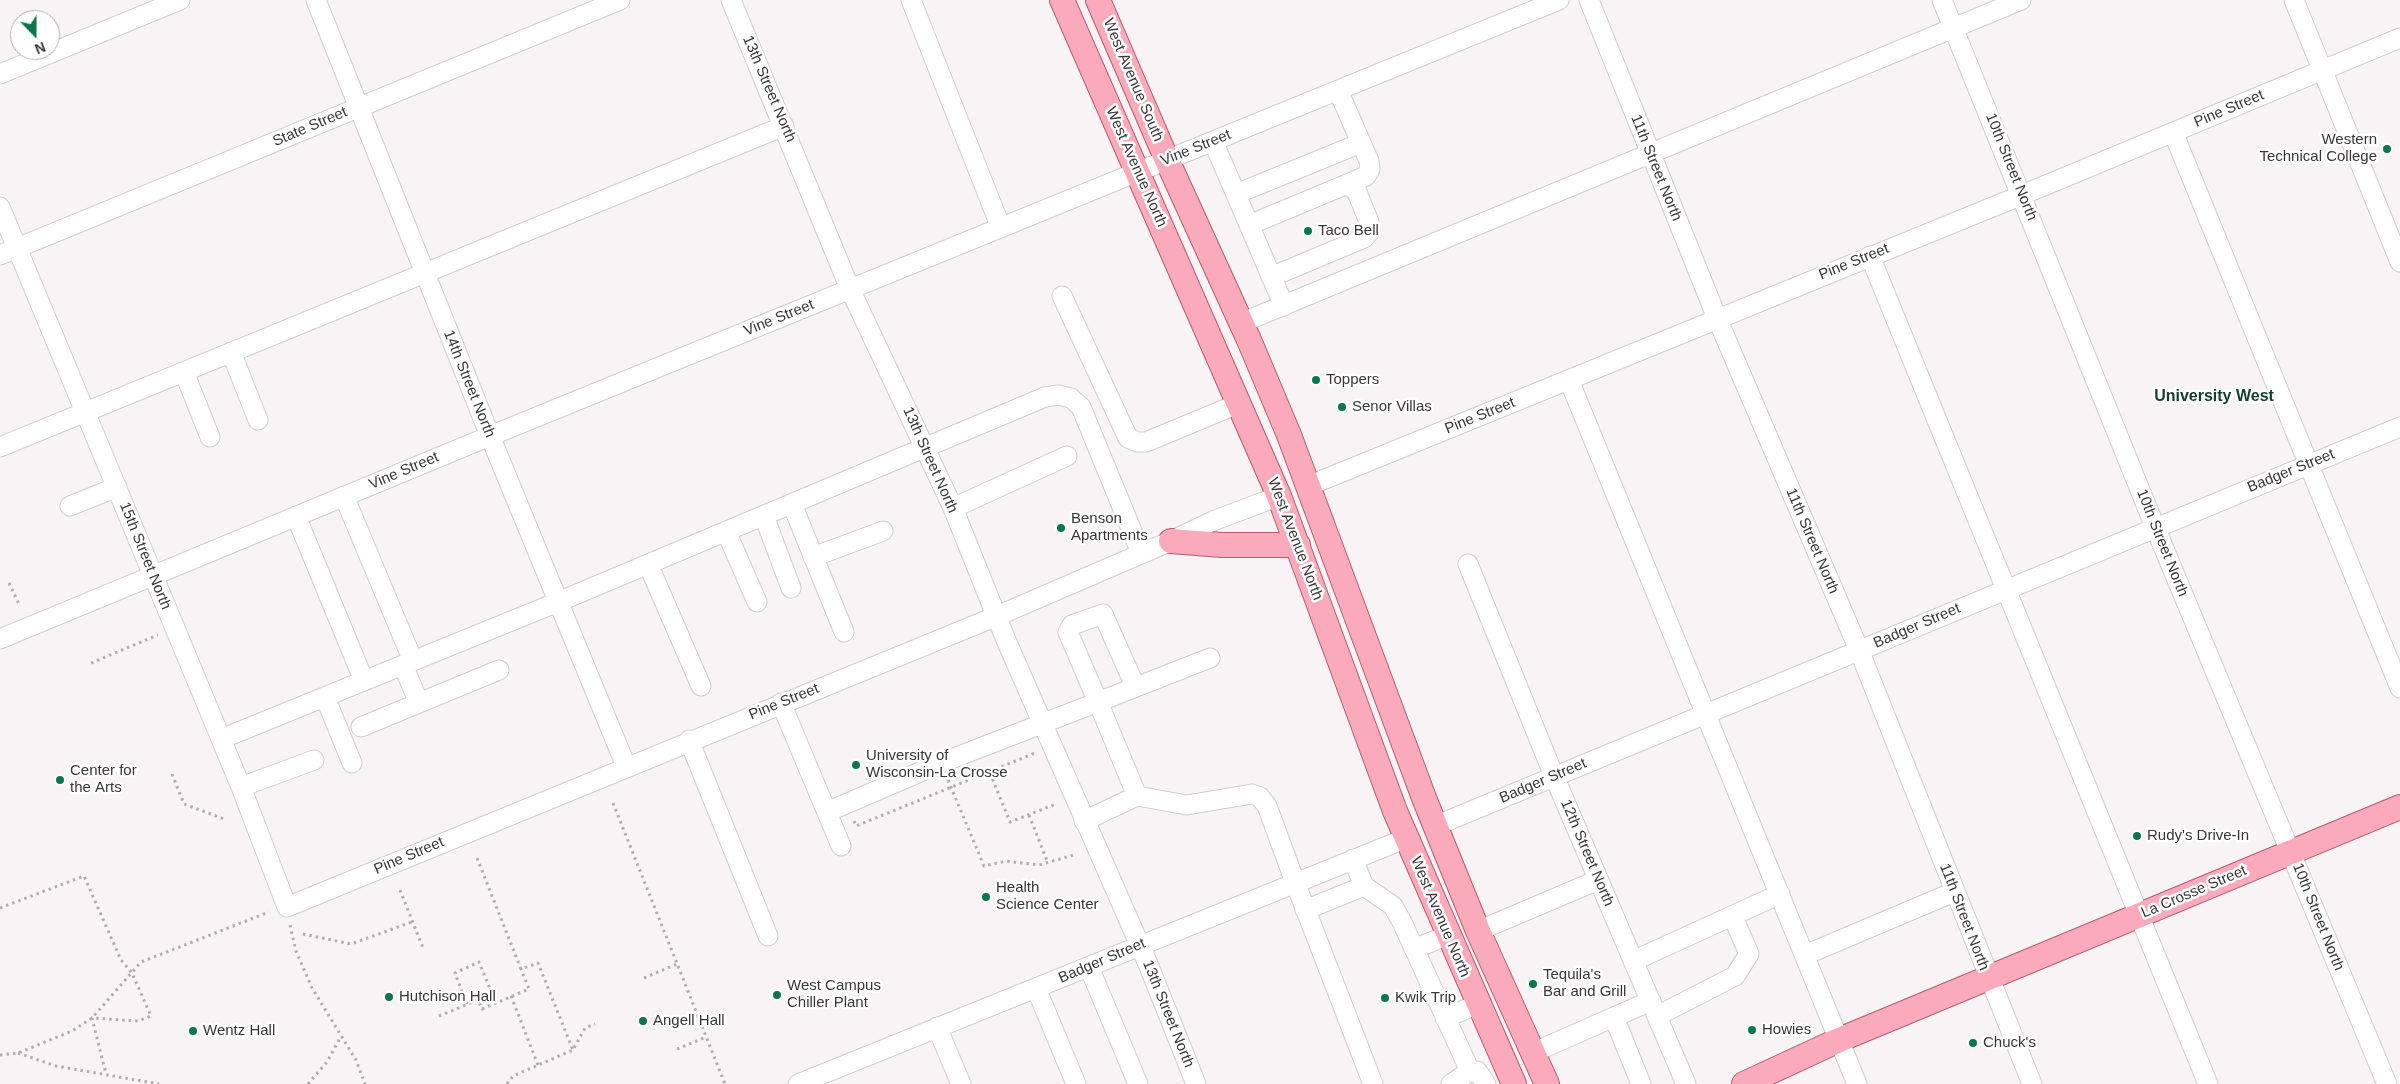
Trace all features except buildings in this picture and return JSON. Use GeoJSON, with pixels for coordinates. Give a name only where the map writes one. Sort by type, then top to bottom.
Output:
{"type":"FeatureCollection","features":[{"type":"Feature","properties":{"kind":"main road","name":"West Avenue North"},"geometry":{"type":"LineString","coordinates":[[1062,0],[1240,403],[1279,496],[1406,838],[1514,1084]]}},
{"type":"Feature","properties":{"kind":"main road","name":"West Avenue South"},"geometry":{"type":"LineString","coordinates":[[1098,0],[1167,160]]}},
{"type":"Feature","properties":{"kind":"main road","name":"West Avenue North"},"geometry":{"type":"LineString","coordinates":[[1167,160],[1241,323],[1308,486],[1435,826],[1478,931],[1547,1084]]}},
{"type":"Feature","properties":{"kind":"main road"},"geometry":{"type":"LineString","coordinates":[[1171,541],[1222,545],[1298,546]]}},
{"type":"Feature","properties":{"kind":"main road","name":"La Crosse Street"},"geometry":{"type":"LineString","coordinates":[[1744,1084],[1839,1040],[2400,807]]}},
{"type":"Feature","properties":{"kind":"street"},"geometry":{"type":"LineString","coordinates":[[0,74],[180,0]]}},
{"type":"Feature","properties":{"kind":"street","name":"14th Street North"},"geometry":{"type":"LineString","coordinates":[[316,0],[490,436],[626,766]]}},
{"type":"Feature","properties":{"kind":"street","name":"State Street"},"geometry":{"type":"LineString","coordinates":[[0,255],[620,0]]}},
{"type":"Feature","properties":{"kind":"street","name":"13th Street North"},"geometry":{"type":"LineString","coordinates":[[731,0],[850,289],[953,508],[1084,821],[1139,945],[1196,1084]]}},
{"type":"Feature","properties":{"kind":"street"},"geometry":{"type":"LineString","coordinates":[[911,0],[1001,228]]}},
{"type":"Feature","properties":{"kind":"street","name":"Vine Street"},"geometry":{"type":"LineString","coordinates":[[0,639],[490,436],[1559,0]]}},
{"type":"Feature","properties":{"kind":"street","name":"11th Street North"},"geometry":{"type":"LineString","coordinates":[[1589,0],[1717,318],[1859,650],[1988,978],[2032,1084]]}},
{"type":"Feature","properties":{"kind":"street","name":"10th Street North"},"geometry":{"type":"LineString","coordinates":[[1942,0],[2155,527],[2387,1084]]}},
{"type":"Feature","properties":{"kind":"street"},"geometry":{"type":"LineString","coordinates":[[1241,323],[1651,155],[2021,0]]}},
{"type":"Feature","properties":{"kind":"street"},"geometry":{"type":"LineString","coordinates":[[2294,0],[2400,262]]}},
{"type":"Feature","properties":{"kind":"street","name":"Pine Street"},"geometry":{"type":"LineString","coordinates":[[1308,486],[2022,195],[2400,38]]}},
{"type":"Feature","properties":{"kind":"street"},"geometry":{"type":"LineString","coordinates":[[1249,225],[1366,176],[1370,169],[1338,90]]}},
{"type":"Feature","properties":{"kind":"street"},"geometry":{"type":"LineString","coordinates":[[0,447],[784,126]]}},
{"type":"Feature","properties":{"kind":"street"},"geometry":{"type":"LineString","coordinates":[[2173,132],[2400,688]]}},
{"type":"Feature","properties":{"kind":"street"},"geometry":{"type":"LineString","coordinates":[[1213,141],[1284,306]]}},
{"type":"Feature","properties":{"kind":"street"},"geometry":{"type":"LineString","coordinates":[[1236,194],[1361,143]]}},
{"type":"Feature","properties":{"kind":"street"},"geometry":{"type":"LineString","coordinates":[[1271,277],[1364,238],[1370,231],[1369,222],[1357,192],[1352,186],[1345,185]]}},
{"type":"Feature","properties":{"kind":"street","name":"15th Street North"},"geometry":{"type":"LineString","coordinates":[[0,207],[241,787],[287,907]]}},
{"type":"Feature","properties":{"kind":"street"},"geometry":{"type":"LineString","coordinates":[[1870,256],[2208,1084]]}},
{"type":"Feature","properties":{"kind":"street"},"geometry":{"type":"LineString","coordinates":[[1062,296],[1128,438],[1137,442],[1146,442],[1240,403]]}},
{"type":"Feature","properties":{"kind":"street"},"geometry":{"type":"LineString","coordinates":[[231,352],[258,420]]}},
{"type":"Feature","properties":{"kind":"street"},"geometry":{"type":"LineString","coordinates":[[184,372],[210,437]]}},
{"type":"Feature","properties":{"kind":"street"},"geometry":{"type":"LineString","coordinates":[[1569,380],[1857,1084]]}},
{"type":"Feature","properties":{"kind":"street"},"geometry":{"type":"LineString","coordinates":[[221,739],[558,602],[1045,397],[1058,395],[1071,398],[1080,407],[1141,553]]}},
{"type":"Feature","properties":{"kind":"street","name":"Badger Street"},"geometry":{"type":"LineString","coordinates":[[1435,826],[2400,427]]}},
{"type":"Feature","properties":{"kind":"street"},"geometry":{"type":"LineString","coordinates":[[1099,451],[1128,438]]}},
{"type":"Feature","properties":{"kind":"street"},"geometry":{"type":"LineString","coordinates":[[953,508],[1067,456]]}},
{"type":"Feature","properties":{"kind":"street"},"geometry":{"type":"LineString","coordinates":[[70,506],[117,487]]}},
{"type":"Feature","properties":{"kind":"street"},"geometry":{"type":"LineString","coordinates":[[344,496],[408,663],[419,703]]}},
{"type":"Feature","properties":{"kind":"street","name":"Pine Street"},"geometry":{"type":"LineString","coordinates":[[287,907],[689,740],[997,616],[1214,521],[1279,496]]}},
{"type":"Feature","properties":{"kind":"street"},"geometry":{"type":"LineString","coordinates":[[792,504],[844,632]]}},
{"type":"Feature","properties":{"kind":"street"},"geometry":{"type":"LineString","coordinates":[[296,516],[364,681]]}},
{"type":"Feature","properties":{"kind":"street"},"geometry":{"type":"LineString","coordinates":[[764,516],[791,588]]}},
{"type":"Feature","properties":{"kind":"street"},"geometry":{"type":"LineString","coordinates":[[726,531],[757,602]]}},
{"type":"Feature","properties":{"kind":"street"},"geometry":{"type":"LineString","coordinates":[[814,557],[883,531]]}},
{"type":"Feature","properties":{"kind":"street"},"geometry":{"type":"LineString","coordinates":[[648,564],[701,686]]}},
{"type":"Feature","properties":{"kind":"street","name":"12th Street North"},"geometry":{"type":"LineString","coordinates":[[1468,564],[1554,776],[1686,1084]]}},
{"type":"Feature","properties":{"kind":"street"},"geometry":{"type":"LineString","coordinates":[[1135,686],[1103,614],[1072,625],[1068,632],[1137,796]]}},
{"type":"Feature","properties":{"kind":"street"},"geometry":{"type":"LineString","coordinates":[[827,812],[941,763],[1210,658]]}},
{"type":"Feature","properties":{"kind":"street"},"geometry":{"type":"LineString","coordinates":[[361,727],[499,670]]}},
{"type":"Feature","properties":{"kind":"street"},"geometry":{"type":"LineString","coordinates":[[326,697],[352,763]]}},
{"type":"Feature","properties":{"kind":"street"},"geometry":{"type":"LineString","coordinates":[[781,703],[841,846]]}},
{"type":"Feature","properties":{"kind":"street"},"geometry":{"type":"LineString","coordinates":[[689,740],[768,936]]}},
{"type":"Feature","properties":{"kind":"street"},"geometry":{"type":"LineString","coordinates":[[241,787],[314,760]]}},
{"type":"Feature","properties":{"kind":"street"},"geometry":{"type":"LineString","coordinates":[[1084,821],[1137,796],[1187,805],[1239,795],[1252,794],[1260,797],[1267,806],[1294,882],[1373,1084]]}},
{"type":"Feature","properties":{"kind":"street","name":"Badger Street"},"geometry":{"type":"LineString","coordinates":[[798,1084],[1406,838]]}},
{"type":"Feature","properties":{"kind":"street"},"geometry":{"type":"LineString","coordinates":[[1352,859],[1364,886],[1393,906],[1470,1071]]}},
{"type":"Feature","properties":{"kind":"street"},"geometry":{"type":"LineString","coordinates":[[1478,931],[1598,880]]}},
{"type":"Feature","properties":{"kind":"street"},"geometry":{"type":"LineString","coordinates":[[1305,910],[1364,886]]}},
{"type":"Feature","properties":{"kind":"street"},"geometry":{"type":"LineString","coordinates":[[1804,954],[1954,892]]}},
{"type":"Feature","properties":{"kind":"street"},"geometry":{"type":"LineString","coordinates":[[1633,961],[1780,894]]}},
{"type":"Feature","properties":{"kind":"street"},"geometry":{"type":"LineString","coordinates":[[1532,1053],[1614,1017],[1654,1008],[1735,976],[1749,954],[1733,917]]}},
{"type":"Feature","properties":{"kind":"street"},"geometry":{"type":"LineString","coordinates":[[1414,949],[1448,935]]}},
{"type":"Feature","properties":{"kind":"street"},"geometry":{"type":"LineString","coordinates":[[1088,967],[1138,1084]]}},
{"type":"Feature","properties":{"kind":"street"},"geometry":{"type":"LineString","coordinates":[[1036,988],[1076,1084]]}},
{"type":"Feature","properties":{"kind":"street"},"geometry":{"type":"LineString","coordinates":[[1445,1018],[1478,1004]]}},
{"type":"Feature","properties":{"kind":"street"},"geometry":{"type":"LineString","coordinates":[[1614,1017],[1641,1084]]}},
{"type":"Feature","properties":{"kind":"street"},"geometry":{"type":"LineString","coordinates":[[937,1027],[961,1084]]}},
{"type":"Feature","properties":{"kind":"street"},"geometry":{"type":"LineString","coordinates":[[1453,1083],[1470,1071],[1477,1071],[1486,1084]]}},
{"type":"Feature","properties":{"kind":"path"},"geometry":{"type":"LineString","coordinates":[[9,583],[19,604]]}},
{"type":"Feature","properties":{"kind":"path"},"geometry":{"type":"LineString","coordinates":[[91,663],[174,628]]}},
{"type":"Feature","properties":{"kind":"path"},"geometry":{"type":"LineString","coordinates":[[847,804],[856,826],[990,773],[1035,753]]}},
{"type":"Feature","properties":{"kind":"path"},"geometry":{"type":"LineString","coordinates":[[941,763],[984,866],[1006,861],[1040,865],[1077,854]]}},
{"type":"Feature","properties":{"kind":"path"},"geometry":{"type":"LineString","coordinates":[[990,773],[1010,822],[1056,804]]}},
{"type":"Feature","properties":{"kind":"path"},"geometry":{"type":"LineString","coordinates":[[172,774],[184,804],[224,819]]}},
{"type":"Feature","properties":{"kind":"path"},"geometry":{"type":"LineString","coordinates":[[613,803],[725,1084]]}},
{"type":"Feature","properties":{"kind":"path"},"geometry":{"type":"LineString","coordinates":[[1029,815],[1048,863]]}},
{"type":"Feature","properties":{"kind":"path"},"geometry":{"type":"LineString","coordinates":[[439,1016],[478,1000],[482,1009],[529,989],[477,858]]}},
{"type":"Feature","properties":{"kind":"path"},"geometry":{"type":"LineString","coordinates":[[0,908],[84,876],[121,960],[132,973],[151,1016],[138,1021],[92,1018]]}},
{"type":"Feature","properties":{"kind":"path"},"geometry":{"type":"LineString","coordinates":[[400,890],[423,948]]}},
{"type":"Feature","properties":{"kind":"path"},"geometry":{"type":"LineString","coordinates":[[0,1055],[18,1053],[72,1031],[92,1018],[141,962],[257,915],[287,907],[294,945],[312,988],[356,1060],[365,1084]]}},
{"type":"Feature","properties":{"kind":"path"},"geometry":{"type":"LineString","coordinates":[[303,934],[351,944],[412,922]]}},
{"type":"Feature","properties":{"kind":"path"},"geometry":{"type":"LineString","coordinates":[[467,1004],[455,974],[480,962],[496,1003]]}},
{"type":"Feature","properties":{"kind":"path"},"geometry":{"type":"LineString","coordinates":[[521,969],[538,962],[573,1050]]}},
{"type":"Feature","properties":{"kind":"path"},"geometry":{"type":"LineString","coordinates":[[644,978],[677,964]]}},
{"type":"Feature","properties":{"kind":"path"},"geometry":{"type":"LineString","coordinates":[[511,996],[538,1065]]}},
{"type":"Feature","properties":{"kind":"path"},"geometry":{"type":"LineString","coordinates":[[92,1018],[106,1074]]}},
{"type":"Feature","properties":{"kind":"path"},"geometry":{"type":"LineString","coordinates":[[507,1084],[513,1076],[573,1050],[585,1028],[595,1024]]}},
{"type":"Feature","properties":{"kind":"path"},"geometry":{"type":"LineString","coordinates":[[308,1084],[327,1062],[341,1036]]}},
{"type":"Feature","properties":{"kind":"path"},"geometry":{"type":"LineString","coordinates":[[677,1049],[706,1037]]}},
{"type":"Feature","properties":{"kind":"path"},"geometry":{"type":"LineString","coordinates":[[18,1053],[56,1066],[159,1084]]}},
{"type":"Feature","properties":{"kind":"place","name":"Western Technical College"},"geometry":{"type":"Point","coordinates":[2387,149]}},
{"type":"Feature","properties":{"kind":"place","name":"Taco Bell"},"geometry":{"type":"Point","coordinates":[1308,231]}},
{"type":"Feature","properties":{"kind":"place","name":"Toppers"},"geometry":{"type":"Point","coordinates":[1316,380]}},
{"type":"Feature","properties":{"kind":"place","name":"Senor Villas"},"geometry":{"type":"Point","coordinates":[1342,407]}},
{"type":"Feature","properties":{"kind":"place","name":"Benson Apartments"},"geometry":{"type":"Point","coordinates":[1061,528]}},
{"type":"Feature","properties":{"kind":"place","name":"University of Wisconsin-La Crosse"},"geometry":{"type":"Point","coordinates":[856,765]}},
{"type":"Feature","properties":{"kind":"place","name":"Center for the Arts"},"geometry":{"type":"Point","coordinates":[60,780]}},
{"type":"Feature","properties":{"kind":"place","name":"Rudy's Drive-In"},"geometry":{"type":"Point","coordinates":[2137,836]}},
{"type":"Feature","properties":{"kind":"place","name":"Health Science Center"},"geometry":{"type":"Point","coordinates":[986,897]}},
{"type":"Feature","properties":{"kind":"place","name":"Tequila's Bar and Grill"},"geometry":{"type":"Point","coordinates":[1533,984]}},
{"type":"Feature","properties":{"kind":"place","name":"West Campus Chiller Plant"},"geometry":{"type":"Point","coordinates":[777,995]}},
{"type":"Feature","properties":{"kind":"place","name":"Hutchison Hall"},"geometry":{"type":"Point","coordinates":[389,997]}},
{"type":"Feature","properties":{"kind":"place","name":"Kwik Trip"},"geometry":{"type":"Point","coordinates":[1385,998]}},
{"type":"Feature","properties":{"kind":"place","name":"Angell Hall"},"geometry":{"type":"Point","coordinates":[643,1021]}},
{"type":"Feature","properties":{"kind":"place","name":"Howies"},"geometry":{"type":"Point","coordinates":[1752,1030]}},
{"type":"Feature","properties":{"kind":"place","name":"Wentz Hall"},"geometry":{"type":"Point","coordinates":[193,1031]}},
{"type":"Feature","properties":{"kind":"place","name":"Chuck's"},"geometry":{"type":"Point","coordinates":[1973,1043]}},
{"type":"Feature","properties":{"kind":"district","name":"University West"},"geometry":{"type":"Point","coordinates":[2214,397]}}]}
